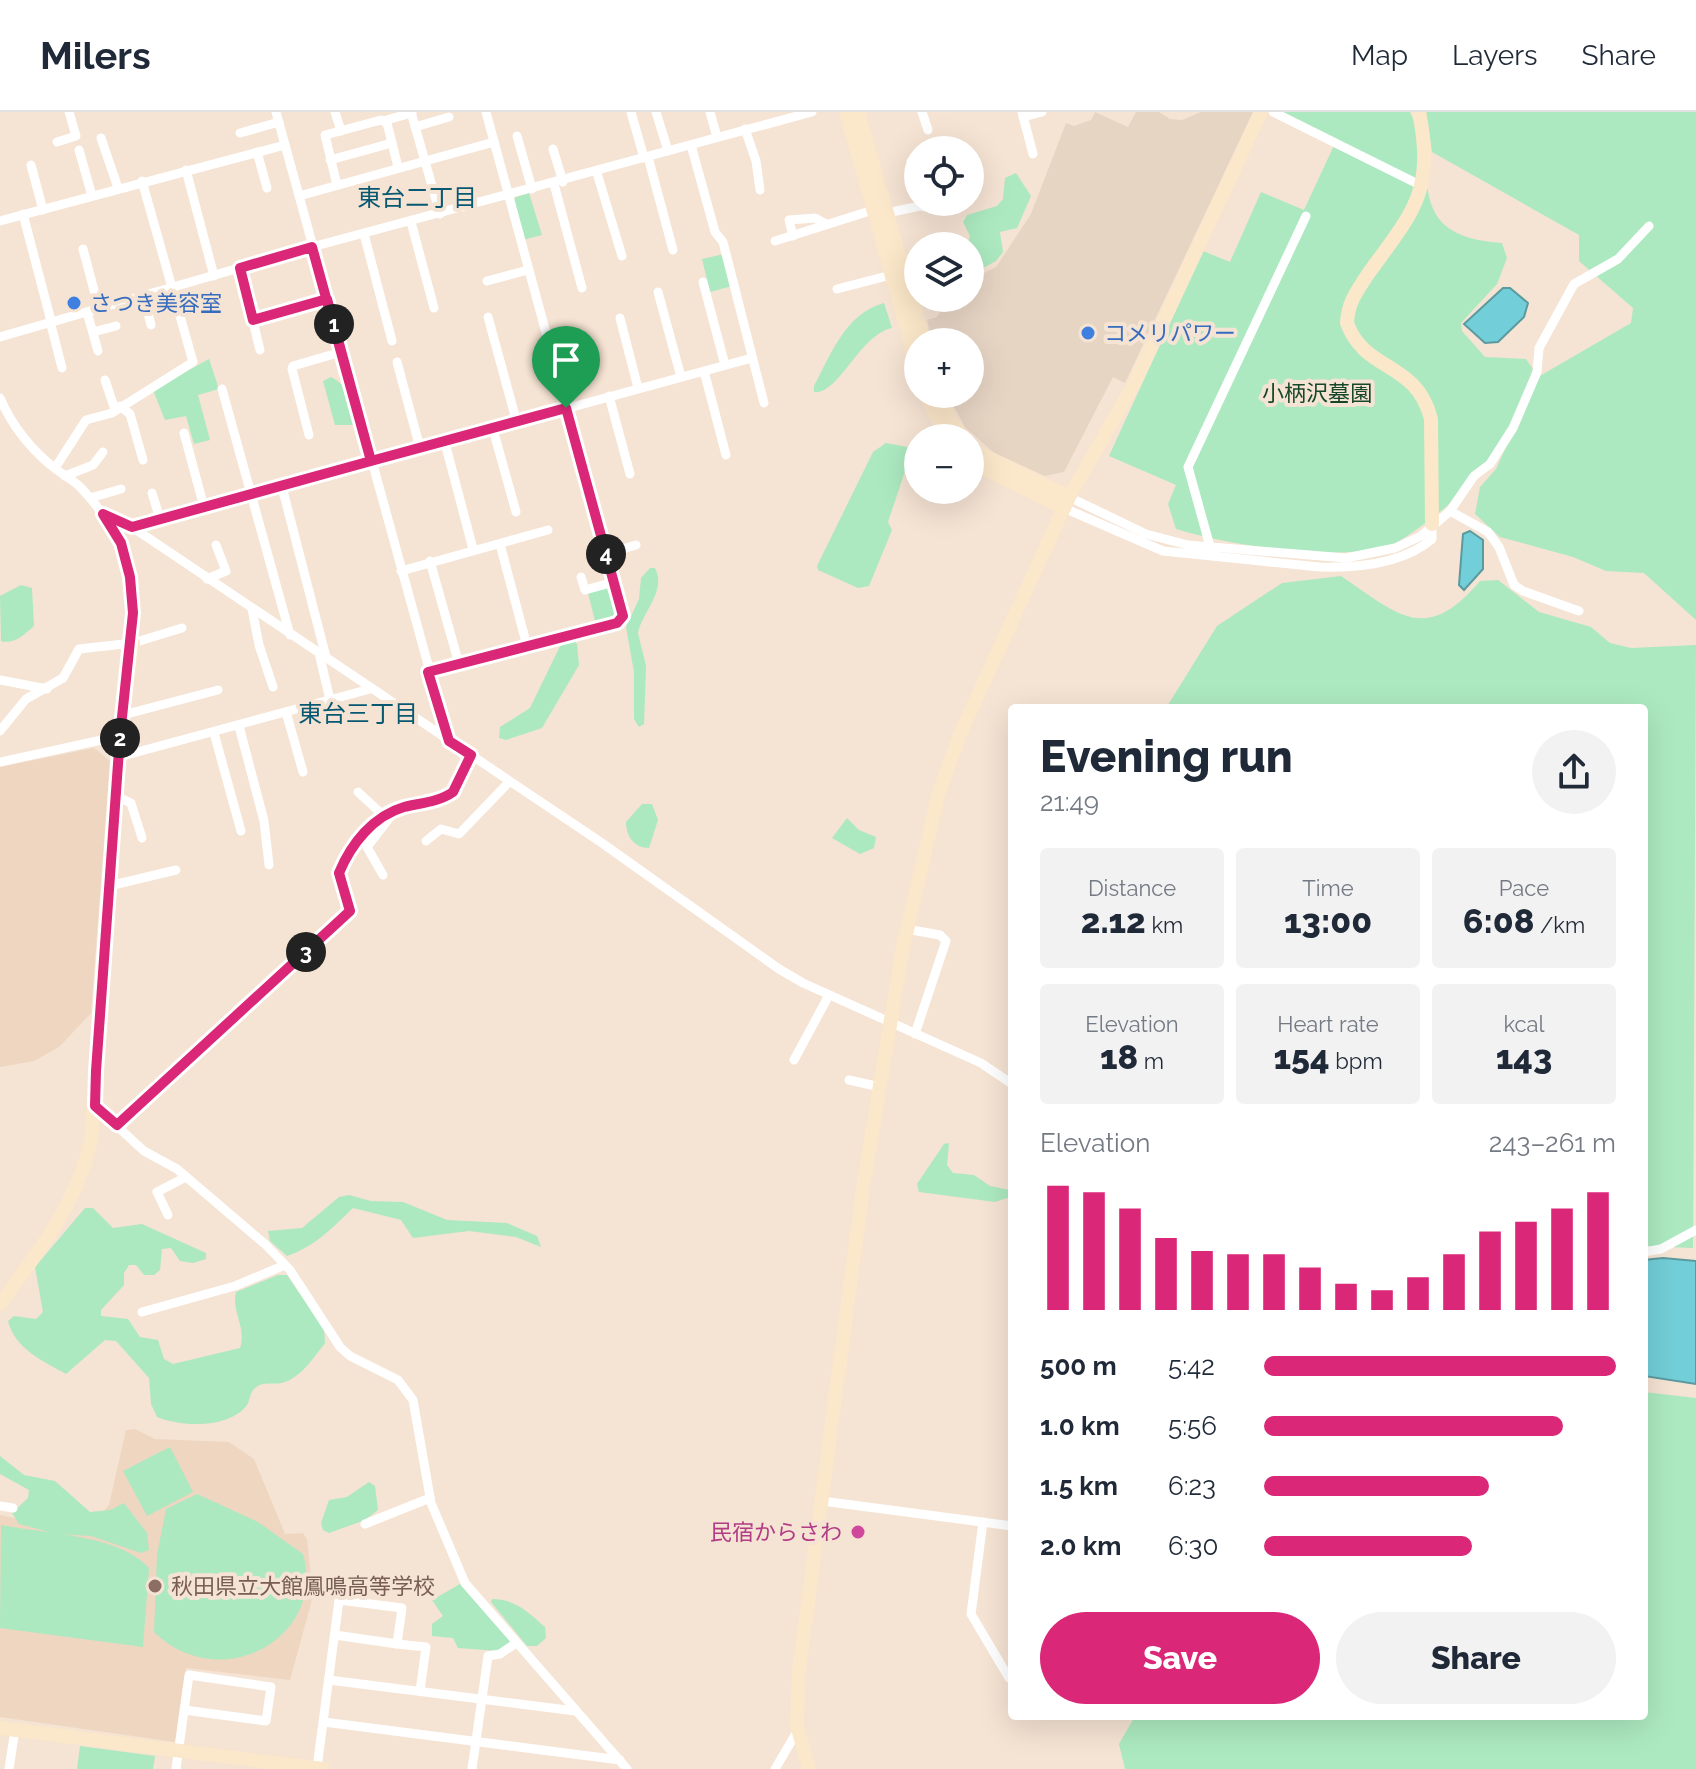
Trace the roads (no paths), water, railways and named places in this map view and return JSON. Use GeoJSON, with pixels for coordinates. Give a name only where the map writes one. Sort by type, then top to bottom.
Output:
{"type":"FeatureCollection","features":[{"type":"Feature","properties":{"kind":"street"},"geometry":{"type":"LineString","coordinates":[[57,142],[76,136],[69,112]]}},
{"type":"Feature","properties":{"kind":"street"},"geometry":{"type":"LineString","coordinates":[[335,112],[341,131]]}},
{"type":"Feature","properties":{"kind":"street"},"geometry":{"type":"LineString","coordinates":[[428,672],[617,623],[623,616],[486,112]]}},
{"type":"Feature","properties":{"kind":"street"},"geometry":{"type":"LineString","coordinates":[[631,112],[673,250]]}},
{"type":"Feature","properties":{"kind":"street"},"geometry":{"type":"LineString","coordinates":[[656,112],[668,151]]}},
{"type":"Feature","properties":{"kind":"street"},"geometry":{"type":"LineString","coordinates":[[710,112],[717,137]]}},
{"type":"Feature","properties":{"kind":"street"},"geometry":{"type":"LineString","coordinates":[[759,112],[763,125]]}},
{"type":"Feature","properties":{"kind":"street"},"geometry":{"type":"LineString","coordinates":[[0,337],[312,247],[597,173],[812,112]]}},
{"type":"Feature","properties":{"kind":"street"},"geometry":{"type":"LineString","coordinates":[[846,112],[919,328]]}},
{"type":"Feature","properties":{"kind":"street"},"geometry":{"type":"LineString","coordinates":[[858,112],[891,275],[906,328]]}},
{"type":"Feature","properties":{"kind":"street"},"geometry":{"type":"LineString","coordinates":[[922,112],[928,130]]}},
{"type":"Feature","properties":{"kind":"street"},"geometry":{"type":"LineString","coordinates":[[1033,154],[1023,114],[1042,112]]}},
{"type":"Feature","properties":{"kind":"street"},"geometry":{"type":"LineString","coordinates":[[809,1769],[798,1730],[799,1670],[862,1190],[906,929],[926,837],[947,767],[1066,503],[1133,386],[1261,112]]}},
{"type":"Feature","properties":{"kind":"street"},"geometry":{"type":"LineString","coordinates":[[1273,112],[1422,186]]}},
{"type":"Feature","properties":{"kind":"street"},"geometry":{"type":"LineString","coordinates":[[1419,112],[1425,158],[1422,186],[1408,218],[1352,297],[1347,323],[1362,350],[1409,379],[1427,404],[1431,419],[1432,524]]}},
{"type":"Feature","properties":{"kind":"street"},"geometry":{"type":"LineString","coordinates":[[337,185],[325,135],[380,118],[411,113],[440,214]]}},
{"type":"Feature","properties":{"kind":"street"},"geometry":{"type":"LineString","coordinates":[[240,133],[278,117],[449,741]]}},
{"type":"Feature","properties":{"kind":"street"},"geometry":{"type":"LineString","coordinates":[[415,127],[449,117]]}},
{"type":"Feature","properties":{"kind":"street"},"geometry":{"type":"LineString","coordinates":[[380,118],[392,143],[398,167]]}},
{"type":"Feature","properties":{"kind":"street"},"geometry":{"type":"LineString","coordinates":[[745,129],[758,170],[760,190]]}},
{"type":"Feature","properties":{"kind":"street"},"geometry":{"type":"LineString","coordinates":[[517,136],[532,189]]}},
{"type":"Feature","properties":{"kind":"street"},"geometry":{"type":"LineString","coordinates":[[101,138],[118,188]]}},
{"type":"Feature","properties":{"kind":"street"},"geometry":{"type":"LineString","coordinates":[[299,196],[494,142]]}},
{"type":"Feature","properties":{"kind":"street"},"geometry":{"type":"LineString","coordinates":[[330,160],[392,143]]}},
{"type":"Feature","properties":{"kind":"street"},"geometry":{"type":"LineString","coordinates":[[0,221],[285,145]]}},
{"type":"Feature","properties":{"kind":"street"},"geometry":{"type":"LineString","coordinates":[[691,145],[715,232],[723,242],[764,403]]}},
{"type":"Feature","properties":{"kind":"street"},"geometry":{"type":"LineString","coordinates":[[553,149],[582,288]]}},
{"type":"Feature","properties":{"kind":"street"},"geometry":{"type":"LineString","coordinates":[[79,150],[92,196]]}},
{"type":"Feature","properties":{"kind":"street"},"geometry":{"type":"LineString","coordinates":[[257,152],[267,188]]}},
{"type":"Feature","properties":{"kind":"street"},"geometry":{"type":"LineString","coordinates":[[31,165],[43,210]]}},
{"type":"Feature","properties":{"kind":"street"},"geometry":{"type":"LineString","coordinates":[[186,170],[214,276]]}},
{"type":"Feature","properties":{"kind":"street"},"geometry":{"type":"LineString","coordinates":[[597,173],[622,256]]}},
{"type":"Feature","properties":{"kind":"street"},"geometry":{"type":"LineString","coordinates":[[55,468],[86,420],[117,408],[193,362],[170,290],[142,181]]}},
{"type":"Feature","properties":{"kind":"street"},"geometry":{"type":"LineString","coordinates":[[775,241],[826,224],[904,207]]}},
{"type":"Feature","properties":{"kind":"street"},"geometry":{"type":"LineString","coordinates":[[23,214],[62,368]]}},
{"type":"Feature","properties":{"kind":"street"},"geometry":{"type":"LineString","coordinates":[[1211,552],[1188,467],[1306,216]]}},
{"type":"Feature","properties":{"kind":"street"},"geometry":{"type":"LineString","coordinates":[[793,236],[789,220],[815,218],[826,224]]}},
{"type":"Feature","properties":{"kind":"street"},"geometry":{"type":"LineString","coordinates":[[411,222],[434,308]]}},
{"type":"Feature","properties":{"kind":"street"},"geometry":{"type":"LineString","coordinates":[[984,456],[1154,548],[1346,558],[1395,548],[1421,536],[1450,511],[1474,476],[1490,464],[1513,428],[1537,372],[1539,348],[1574,284],[1618,259],[1649,226]]}},
{"type":"Feature","properties":{"kind":"street"},"geometry":{"type":"LineString","coordinates":[[364,234],[392,341]]}},
{"type":"Feature","properties":{"kind":"street"},"geometry":{"type":"LineString","coordinates":[[83,249],[99,309]]}},
{"type":"Feature","properties":{"kind":"street"},"geometry":{"type":"LineString","coordinates":[[240,268],[260,350]]}},
{"type":"Feature","properties":{"kind":"street"},"geometry":{"type":"LineString","coordinates":[[487,281],[528,270]]}},
{"type":"Feature","properties":{"kind":"street"},"geometry":{"type":"LineString","coordinates":[[837,289],[891,275]]}},
{"type":"Feature","properties":{"kind":"street"},"geometry":{"type":"LineString","coordinates":[[703,282],[725,365]]}},
{"type":"Feature","properties":{"kind":"street"},"geometry":{"type":"LineString","coordinates":[[658,292],[681,377]]}},
{"type":"Feature","properties":{"kind":"street"},"geometry":{"type":"LineString","coordinates":[[144,297],[151,325]]}},
{"type":"Feature","properties":{"kind":"street"},"geometry":{"type":"LineString","coordinates":[[253,320],[327,299]]}},
{"type":"Feature","properties":{"kind":"street"},"geometry":{"type":"LineString","coordinates":[[87,312],[98,351]]}},
{"type":"Feature","properties":{"kind":"street"},"geometry":{"type":"LineString","coordinates":[[488,317],[517,423]]}},
{"type":"Feature","properties":{"kind":"street"},"geometry":{"type":"LineString","coordinates":[[620,318],[638,388]]}},
{"type":"Feature","properties":{"kind":"street"},"geometry":{"type":"LineString","coordinates":[[93,332],[116,326]]}},
{"type":"Feature","properties":{"kind":"street"},"geometry":{"type":"LineString","coordinates":[[309,435],[293,366],[341,352]]}},
{"type":"Feature","properties":{"kind":"street"},"geometry":{"type":"LineString","coordinates":[[132,527],[752,358]]}},
{"type":"Feature","properties":{"kind":"street"},"geometry":{"type":"LineString","coordinates":[[397,362],[420,448]]}},
{"type":"Feature","properties":{"kind":"street"},"geometry":{"type":"LineString","coordinates":[[704,371],[726,455]]}},
{"type":"Feature","properties":{"kind":"street"},"geometry":{"type":"LineString","coordinates":[[105,380],[117,408],[130,414],[143,460]]}},
{"type":"Feature","properties":{"kind":"street"},"geometry":{"type":"LineString","coordinates":[[222,389],[290,635]]}},
{"type":"Feature","properties":{"kind":"street"},"geometry":{"type":"LineString","coordinates":[[609,396],[630,474]]}},
{"type":"Feature","properties":{"kind":"street"},"geometry":{"type":"LineString","coordinates":[[0,398],[17,431],[90,498],[121,543],[130,577],[133,643],[120,736],[95,1106],[85,1169],[57,1226],[0,1304]]}},
{"type":"Feature","properties":{"kind":"street"},"geometry":{"type":"LineString","coordinates":[[493,429],[516,512]]}},
{"type":"Feature","properties":{"kind":"street"},"geometry":{"type":"LineString","coordinates":[[184,433],[204,507]]}},
{"type":"Feature","properties":{"kind":"street"},"geometry":{"type":"LineString","coordinates":[[445,443],[473,549]]}},
{"type":"Feature","properties":{"kind":"street"},"geometry":{"type":"LineString","coordinates":[[65,476],[93,465],[103,452]]}},
{"type":"Feature","properties":{"kind":"street"},"geometry":{"type":"LineString","coordinates":[[984,468],[1066,503]]}},
{"type":"Feature","properties":{"kind":"street"},"geometry":{"type":"LineString","coordinates":[[282,487],[330,700]]}},
{"type":"Feature","properties":{"kind":"street"},"geometry":{"type":"LineString","coordinates":[[90,498],[121,489]]}},
{"type":"Feature","properties":{"kind":"street"},"geometry":{"type":"LineString","coordinates":[[152,493],[160,519]]}},
{"type":"Feature","properties":{"kind":"street"},"geometry":{"type":"LineString","coordinates":[[1450,511],[1488,532],[1499,547],[1514,585],[1579,611]]}},
{"type":"Feature","properties":{"kind":"street"},"geometry":{"type":"LineString","coordinates":[[103,514],[132,527],[471,755],[779,969],[829,995],[981,1063],[1008,1081]]}},
{"type":"Feature","properties":{"kind":"street"},"geometry":{"type":"LineString","coordinates":[[401,571],[548,530]]}},
{"type":"Feature","properties":{"kind":"street"},"geometry":{"type":"LineString","coordinates":[[500,544],[527,646]]}},
{"type":"Feature","properties":{"kind":"street"},"geometry":{"type":"LineString","coordinates":[[207,579],[226,571],[216,545]]}},
{"type":"Feature","properties":{"kind":"street"},"geometry":{"type":"LineString","coordinates":[[606,554],[636,545]]}},
{"type":"Feature","properties":{"kind":"street"},"geometry":{"type":"LineString","coordinates":[[430,561],[459,664]]}},
{"type":"Feature","properties":{"kind":"street"},"geometry":{"type":"LineString","coordinates":[[581,577],[585,590],[614,582]]}},
{"type":"Feature","properties":{"kind":"street"},"geometry":{"type":"LineString","coordinates":[[252,609],[259,645],[273,687]]}},
{"type":"Feature","properties":{"kind":"street"},"geometry":{"type":"LineString","coordinates":[[0,731],[26,699],[63,678],[79,649],[133,643],[182,628]]}},
{"type":"Feature","properties":{"kind":"street"},"geometry":{"type":"LineString","coordinates":[[0,680],[47,689]]}},
{"type":"Feature","properties":{"kind":"street"},"geometry":{"type":"LineString","coordinates":[[119,757],[370,689]]}},
{"type":"Feature","properties":{"kind":"street"},"geometry":{"type":"LineString","coordinates":[[123,715],[218,690]]}},
{"type":"Feature","properties":{"kind":"street"},"geometry":{"type":"LineString","coordinates":[[286,712],[303,772]]}},
{"type":"Feature","properties":{"kind":"street"},"geometry":{"type":"LineString","coordinates":[[239,726],[264,821],[269,865]]}},
{"type":"Feature","properties":{"kind":"street"},"geometry":{"type":"LineString","coordinates":[[214,733],[241,831]]}},
{"type":"Feature","properties":{"kind":"street"},"geometry":{"type":"LineString","coordinates":[[0,762],[120,736]]}},
{"type":"Feature","properties":{"kind":"street"},"geometry":{"type":"LineString","coordinates":[[117,1125],[350,911],[339,873],[354,845],[384,816],[446,797],[453,792],[471,755]]}},
{"type":"Feature","properties":{"kind":"street"},"geometry":{"type":"LineString","coordinates":[[426,841],[441,829],[459,834],[509,782]]}},
{"type":"Feature","properties":{"kind":"street"},"geometry":{"type":"LineString","coordinates":[[358,792],[384,816]]}},
{"type":"Feature","properties":{"kind":"street"},"geometry":{"type":"LineString","coordinates":[[116,796],[131,803],[142,838]]}},
{"type":"Feature","properties":{"kind":"street"},"geometry":{"type":"LineString","coordinates":[[383,875],[367,847],[396,811]]}},
{"type":"Feature","properties":{"kind":"street"},"geometry":{"type":"LineString","coordinates":[[109,886],[176,870]]}},
{"type":"Feature","properties":{"kind":"street"},"geometry":{"type":"LineString","coordinates":[[906,929],[940,935],[946,941],[915,1034]]}},
{"type":"Feature","properties":{"kind":"street"},"geometry":{"type":"LineString","coordinates":[[794,1060],[829,995]]}},
{"type":"Feature","properties":{"kind":"street"},"geometry":{"type":"LineString","coordinates":[[849,1080],[880,1087]]}},
{"type":"Feature","properties":{"kind":"street"},"geometry":{"type":"LineString","coordinates":[[95,1106],[144,1151],[186,1177],[285,1265],[340,1347],[350,1356],[398,1380],[413,1400],[430,1498],[452,1559],[465,1583],[627,1769]]}},
{"type":"Feature","properties":{"kind":"street"},"geometry":{"type":"LineString","coordinates":[[168,1215],[157,1192],[186,1177]]}},
{"type":"Feature","properties":{"kind":"street"},"geometry":{"type":"LineString","coordinates":[[1648,1251],[1661,1249],[1696,1230]]}},
{"type":"Feature","properties":{"kind":"street"},"geometry":{"type":"LineString","coordinates":[[142,1312],[235,1286],[285,1265]]}},
{"type":"Feature","properties":{"kind":"street"},"geometry":{"type":"LineString","coordinates":[[365,1524],[430,1498]]}},
{"type":"Feature","properties":{"kind":"street"},"geometry":{"type":"LineString","coordinates":[[822,1501],[1008,1525]]}},
{"type":"Feature","properties":{"kind":"street"},"geometry":{"type":"LineString","coordinates":[[0,1506],[13,1508]]}},
{"type":"Feature","properties":{"kind":"street"},"geometry":{"type":"LineString","coordinates":[[983,1522],[971,1614],[1008,1676]]}},
{"type":"Feature","properties":{"kind":"street"},"geometry":{"type":"LineString","coordinates":[[317,1768],[339,1600],[402,1608],[397,1644]]}},
{"type":"Feature","properties":{"kind":"street"},"geometry":{"type":"LineString","coordinates":[[335,1635],[426,1647],[420,1691]]}},
{"type":"Feature","properties":{"kind":"street"},"geometry":{"type":"LineString","coordinates":[[472,1769],[488,1656],[500,1654],[516,1643]]}},
{"type":"Feature","properties":{"kind":"street"},"geometry":{"type":"LineString","coordinates":[[176,1769],[178,1751],[189,1675],[271,1687],[266,1721],[184,1710]]}},
{"type":"Feature","properties":{"kind":"street"},"geometry":{"type":"LineString","coordinates":[[329,1680],[575,1711]]}},
{"type":"Feature","properties":{"kind":"street"},"geometry":{"type":"LineString","coordinates":[[324,1722],[620,1760]]}},
{"type":"Feature","properties":{"kind":"street"},"geometry":{"type":"LineString","coordinates":[[9,1769],[7,1729],[178,1751],[254,1765],[323,1769]]}},
{"type":"Feature","properties":{"kind":"street"},"geometry":{"type":"LineString","coordinates":[[775,1769],[798,1730]]}},
{"type":"Feature","properties":{"kind":"water"},"geometry":{"type":"Polygon","coordinates":[[[1503,288],[1510,288],[1528,303],[1524,317],[1498,342],[1485,343],[1464,324],[1503,288]]]}},
{"type":"Feature","properties":{"kind":"water"},"geometry":{"type":"Polygon","coordinates":[[[1470,531],[1483,540],[1483,569],[1464,590],[1459,585],[1463,534],[1470,531]]]}},
{"type":"Feature","properties":{"kind":"water"},"geometry":{"type":"Polygon","coordinates":[[[1648,1260],[1696,1261],[1696,1384],[1648,1377],[1648,1260]]]}},
{"type":"Feature","properties":{"kind":"place","name":"さつき美容室"},"geometry":{"type":"Point","coordinates":[74,303]}},
{"type":"Feature","properties":{"kind":"place","name":"コメリパワー"},"geometry":{"type":"Point","coordinates":[1088,333]}},
{"type":"Feature","properties":{"kind":"place","name":"民宿からさわ"},"geometry":{"type":"Point","coordinates":[858,1532]}},
{"type":"Feature","properties":{"kind":"place","name":"秋田県立大館鳳鳴高等学校"},"geometry":{"type":"Point","coordinates":[155,1586]}},
{"type":"Feature","properties":{"kind":"district","name":"東台二丁目"},"geometry":{"type":"Point","coordinates":[417,197]}},
{"type":"Feature","properties":{"kind":"district","name":"東台三丁目"},"geometry":{"type":"Point","coordinates":[358,713]}},
{"type":"Feature","properties":{"kind":"park label","name":"小柄沢墓園"},"geometry":{"type":"Point","coordinates":[1317,393]}}]}
